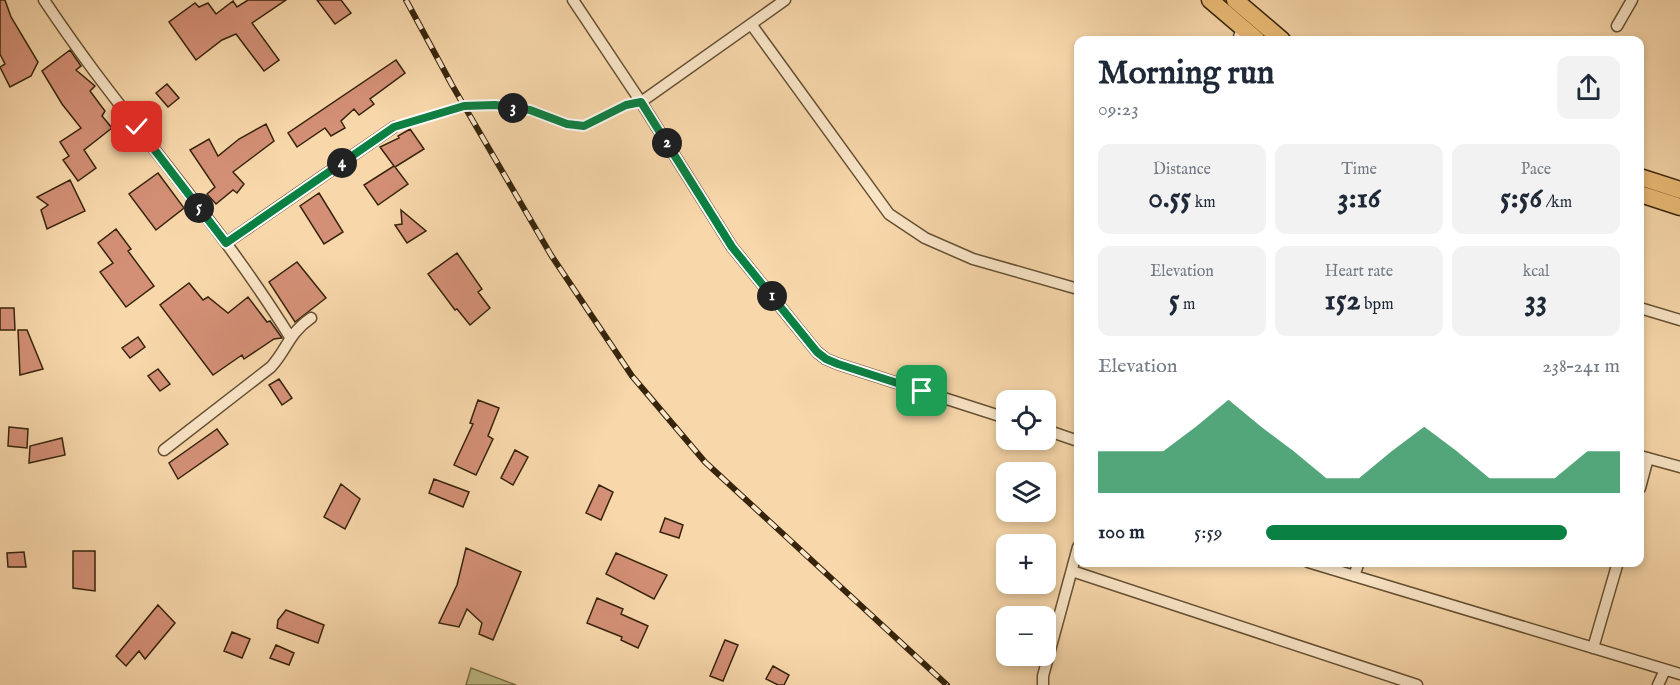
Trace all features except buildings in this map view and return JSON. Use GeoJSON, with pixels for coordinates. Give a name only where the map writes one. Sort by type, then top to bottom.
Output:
{"type":"FeatureCollection","features":[{"type":"Feature","properties":{"kind":"main road"},"geometry":{"type":"LineString","coordinates":[[1210,0],[1240,34]]}},
{"type":"Feature","properties":{"kind":"main road"},"geometry":{"type":"LineString","coordinates":[[1235,0],[1277,36]]}},
{"type":"Feature","properties":{"kind":"main road"},"geometry":{"type":"LineString","coordinates":[[1644,178],[1680,190]]}},
{"type":"Feature","properties":{"kind":"main road"},"geometry":{"type":"LineString","coordinates":[[1644,195],[1680,207]]}},
{"type":"Feature","properties":{"kind":"street"},"geometry":{"type":"LineString","coordinates":[[44,0],[93,69],[261,291],[290,338]]}},
{"type":"Feature","properties":{"kind":"street"},"geometry":{"type":"LineString","coordinates":[[573,0],[641,102],[732,247],[817,352],[838,364],[996,415]]}},
{"type":"Feature","properties":{"kind":"street"},"geometry":{"type":"LineString","coordinates":[[641,102],[785,0]]}},
{"type":"Feature","properties":{"kind":"street"},"geometry":{"type":"LineString","coordinates":[[1617,26],[1632,0]]}},
{"type":"Feature","properties":{"kind":"street"},"geometry":{"type":"LineString","coordinates":[[751,24],[890,214],[925,238],[973,259],[1074,288]]}},
{"type":"Feature","properties":{"kind":"street"},"geometry":{"type":"LineString","coordinates":[[226,243],[394,127]]}},
{"type":"Feature","properties":{"kind":"street"},"geometry":{"type":"LineString","coordinates":[[1644,309],[1680,320]]}},
{"type":"Feature","properties":{"kind":"street"},"geometry":{"type":"LineString","coordinates":[[164,450],[271,367],[282,355],[298,327],[310,318]]}},
{"type":"Feature","properties":{"kind":"street"},"geometry":{"type":"LineString","coordinates":[[1056,433],[1074,440]]}},
{"type":"Feature","properties":{"kind":"street"},"geometry":{"type":"LineString","coordinates":[[1644,457],[1680,467]]}},
{"type":"Feature","properties":{"kind":"street"},"geometry":{"type":"LineString","coordinates":[[1043,685],[1043,676],[1074,563]]}},
{"type":"Feature","properties":{"kind":"street"},"geometry":{"type":"LineString","coordinates":[[1324,567],[1680,674]]}},
{"type":"Feature","properties":{"kind":"street"},"geometry":{"type":"LineString","coordinates":[[1354,576],[1357,567]]}},
{"type":"Feature","properties":{"kind":"street"},"geometry":{"type":"LineString","coordinates":[[1593,648],[1617,567]]}},
{"type":"Feature","properties":{"kind":"street"},"geometry":{"type":"LineString","coordinates":[[1072,571],[1417,685]]}},
{"type":"Feature","properties":{"kind":"street"},"geometry":{"type":"LineString","coordinates":[[1658,685],[1665,670]]}},
{"type":"Feature","properties":{"kind":"path"},"geometry":{"type":"LineString","coordinates":[[394,127],[464,106],[495,105],[530,110],[567,124],[584,126],[626,105],[641,102]]}},
{"type":"Feature","properties":{"kind":"shaded area"},"geometry":{"type":"Polygon","coordinates":[[[471,668],[516,685],[466,685],[471,668]]]}},
{"type":"Feature","properties":{"kind":"railway"},"geometry":{"type":"LineString","coordinates":[[406,0],[452,85],[551,255],[632,376],[705,462],[947,685]]}},
{"type":"Feature","properties":{"kind":"route"},"geometry":{"type":"LineString","coordinates":[[137,127],[226,243],[394,127],[464,106],[495,105],[530,110],[567,124],[584,126],[626,105],[641,102],[732,247],[817,352],[838,364],[922,391]]}}]}
